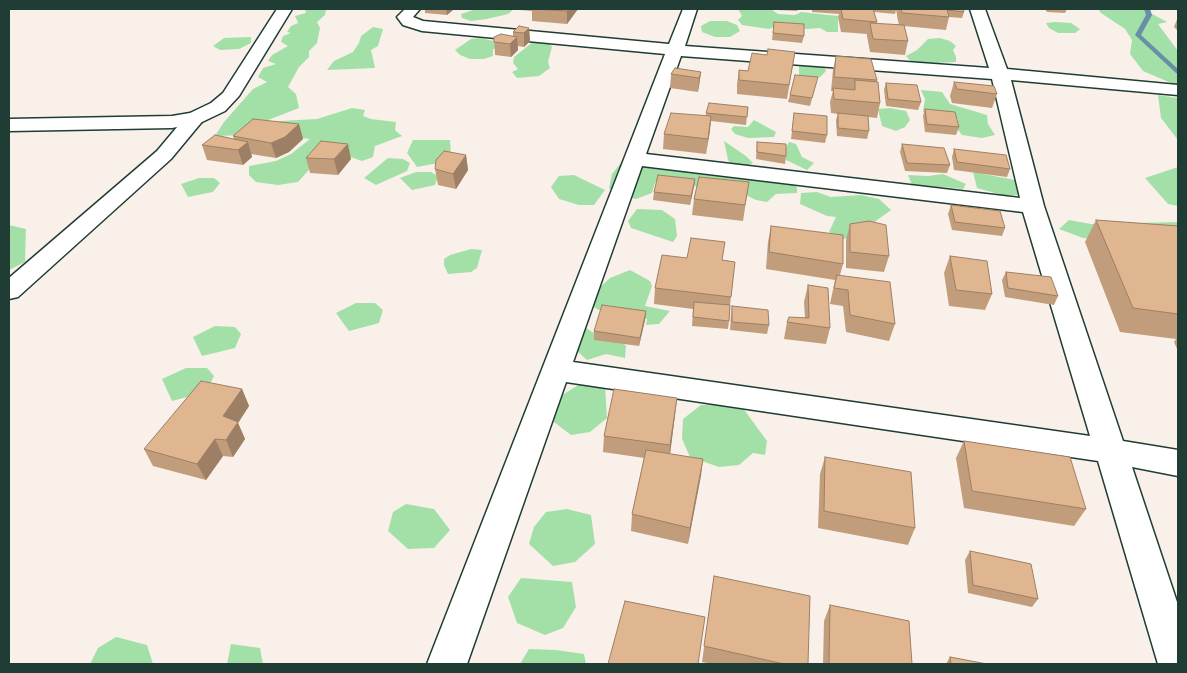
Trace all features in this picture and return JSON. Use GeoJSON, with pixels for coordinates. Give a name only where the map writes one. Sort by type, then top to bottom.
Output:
{"type":"FeatureCollection","features":[{"type":"Feature","properties":{"kind":"street"},"geometry":{"type":"LineString","coordinates":[[9,125],[172,122],[195,118],[218,107],[230,96],[284,9]]}},
{"type":"Feature","properties":{"kind":"street"},"geometry":{"type":"LineString","coordinates":[[413,9],[405,16],[409,22],[422,26],[674,50],[1000,74],[1178,90]]}},
{"type":"Feature","properties":{"kind":"street"},"geometry":{"type":"LineString","coordinates":[[447,664],[690,9]]}},
{"type":"Feature","properties":{"kind":"street"},"geometry":{"type":"LineString","coordinates":[[978,9],[1000,74],[1033,206],[1178,664]]}},
{"type":"Feature","properties":{"kind":"street"},"geometry":{"type":"LineString","coordinates":[[9,291],[164,154],[195,118]]}},
{"type":"Feature","properties":{"kind":"street"},"geometry":{"type":"LineString","coordinates":[[634,159],[1033,206]]}},
{"type":"Feature","properties":{"kind":"street"},"geometry":{"type":"LineString","coordinates":[[556,370],[1110,451],[1178,463]]}},
{"type":"Feature","properties":{"kind":"path"},"geometry":{"type":"LineString","coordinates":[[1169,9],[1178,9]]}},
{"type":"Feature","properties":{"kind":"green space"},"geometry":{"type":"Polygon","coordinates":[[[305,9],[326,9],[325,15],[317,22],[320,28],[317,43],[309,51],[309,57],[299,67],[288,87],[296,94],[299,108],[263,122],[246,135],[215,136],[224,122],[253,89],[267,82],[258,77],[263,68],[276,64],[268,61],[272,55],[288,46],[281,42],[283,36],[291,33],[287,32],[291,26],[298,23],[295,16],[306,13],[305,9]]]}},
{"type":"Feature","properties":{"kind":"green space"},"geometry":{"type":"Polygon","coordinates":[[[476,9],[514,9],[508,14],[487,19],[471,21],[462,18],[461,14],[476,9]]]}},
{"type":"Feature","properties":{"kind":"green space"},"geometry":{"type":"Polygon","coordinates":[[[738,9],[771,9],[778,14],[795,15],[801,12],[838,16],[838,32],[827,32],[820,28],[808,29],[776,26],[769,29],[742,25],[738,20],[742,16],[738,9]]]}},
{"type":"Feature","properties":{"kind":"green space"},"geometry":{"type":"Polygon","coordinates":[[[1098,9],[1143,9],[1167,22],[1158,24],[1178,51],[1178,86],[1143,71],[1130,54],[1132,40],[1125,29],[1098,9]]]}},
{"type":"Feature","properties":{"kind":"green space"},"geometry":{"type":"Polygon","coordinates":[[[710,21],[727,21],[737,25],[740,31],[730,37],[715,37],[702,32],[701,26],[710,21]]]}},
{"type":"Feature","properties":{"kind":"green space"},"geometry":{"type":"Polygon","coordinates":[[[1046,23],[1071,23],[1080,29],[1075,33],[1058,33],[1049,28],[1046,23]]]}},
{"type":"Feature","properties":{"kind":"green space"},"geometry":{"type":"Polygon","coordinates":[[[373,27],[383,29],[378,46],[371,50],[375,68],[327,70],[334,61],[353,52],[361,36],[373,27]]]}},
{"type":"Feature","properties":{"kind":"green space"},"geometry":{"type":"Polygon","coordinates":[[[251,37],[251,43],[239,49],[220,50],[213,46],[224,38],[251,37]]]}},
{"type":"Feature","properties":{"kind":"green space"},"geometry":{"type":"Polygon","coordinates":[[[480,38],[498,42],[500,47],[493,49],[493,56],[484,59],[470,59],[460,55],[455,50],[471,39],[480,38]]]}},
{"type":"Feature","properties":{"kind":"green space"},"geometry":{"type":"Polygon","coordinates":[[[940,38],[950,41],[956,46],[953,50],[956,62],[913,64],[906,56],[917,50],[928,39],[940,38]]]}},
{"type":"Feature","properties":{"kind":"green space"},"geometry":{"type":"Polygon","coordinates":[[[542,40],[549,42],[552,47],[548,62],[550,68],[539,76],[517,78],[512,72],[518,69],[513,63],[514,57],[533,42],[542,40]]]}},
{"type":"Feature","properties":{"kind":"green space"},"geometry":{"type":"Polygon","coordinates":[[[799,62],[823,64],[826,71],[820,77],[812,80],[799,76],[799,62]]]}},
{"type":"Feature","properties":{"kind":"green space"},"geometry":{"type":"Polygon","coordinates":[[[921,90],[942,92],[950,104],[987,115],[988,124],[995,135],[982,138],[962,135],[958,130],[958,119],[923,112],[925,99],[921,90]]]}},
{"type":"Feature","properties":{"kind":"green space"},"geometry":{"type":"Polygon","coordinates":[[[1158,95],[1178,98],[1178,140],[1161,118],[1158,95]]]}},
{"type":"Feature","properties":{"kind":"green space"},"geometry":{"type":"Polygon","coordinates":[[[352,108],[365,110],[363,116],[371,119],[396,122],[395,130],[402,136],[375,146],[373,157],[362,161],[342,154],[323,154],[298,182],[278,185],[256,182],[249,175],[249,166],[276,161],[291,154],[310,139],[277,135],[273,127],[280,121],[317,119],[352,108]]]}},
{"type":"Feature","properties":{"kind":"green space"},"geometry":{"type":"Polygon","coordinates":[[[890,108],[906,111],[910,120],[905,127],[896,131],[882,126],[878,109],[890,108]]]}},
{"type":"Feature","properties":{"kind":"green space"},"geometry":{"type":"Polygon","coordinates":[[[754,120],[776,132],[774,137],[748,138],[735,134],[731,129],[734,126],[748,127],[754,120]]]}},
{"type":"Feature","properties":{"kind":"green space"},"geometry":{"type":"Polygon","coordinates":[[[413,140],[450,140],[451,155],[444,162],[417,167],[407,153],[413,140]]]}},
{"type":"Feature","properties":{"kind":"green space"},"geometry":{"type":"Polygon","coordinates":[[[724,141],[753,163],[742,168],[732,165],[728,160],[724,141]]]}},
{"type":"Feature","properties":{"kind":"green space"},"geometry":{"type":"Polygon","coordinates":[[[789,142],[796,144],[802,157],[814,163],[807,170],[786,160],[786,148],[789,142]]]}},
{"type":"Feature","properties":{"kind":"green space"},"geometry":{"type":"Polygon","coordinates":[[[388,158],[403,159],[410,163],[407,171],[376,185],[364,178],[388,158]]]}},
{"type":"Feature","properties":{"kind":"green space"},"geometry":{"type":"Polygon","coordinates":[[[620,164],[767,181],[787,181],[797,187],[797,193],[776,194],[767,202],[756,200],[737,191],[655,182],[652,193],[636,199],[616,195],[609,188],[612,174],[620,164]]]}},
{"type":"Feature","properties":{"kind":"green space"},"geometry":{"type":"Polygon","coordinates":[[[1178,167],[1178,206],[1168,204],[1145,178],[1178,167]]]}},
{"type":"Feature","properties":{"kind":"green space"},"geometry":{"type":"Polygon","coordinates":[[[416,172],[431,172],[438,176],[435,185],[412,190],[400,178],[416,172]]]}},
{"type":"Feature","properties":{"kind":"green space"},"geometry":{"type":"Polygon","coordinates":[[[973,172],[1015,180],[1022,190],[1020,195],[1002,195],[977,188],[973,172]]]}},
{"type":"Feature","properties":{"kind":"green space"},"geometry":{"type":"Polygon","coordinates":[[[943,174],[966,184],[963,189],[924,188],[912,185],[908,175],[928,176],[943,174]]]}},
{"type":"Feature","properties":{"kind":"green space"},"geometry":{"type":"Polygon","coordinates":[[[574,175],[605,190],[594,205],[579,205],[559,199],[551,187],[559,176],[574,175]]]}},
{"type":"Feature","properties":{"kind":"green space"},"geometry":{"type":"Polygon","coordinates":[[[199,178],[214,178],[220,183],[213,192],[188,197],[181,184],[199,178]]]}},
{"type":"Feature","properties":{"kind":"green space"},"geometry":{"type":"Polygon","coordinates":[[[817,192],[831,197],[861,195],[879,199],[891,210],[869,226],[865,236],[842,239],[829,232],[836,217],[827,216],[800,204],[801,193],[817,192]]]}},
{"type":"Feature","properties":{"kind":"green space"},"geometry":{"type":"Polygon","coordinates":[[[637,209],[662,210],[675,219],[677,236],[673,242],[631,228],[628,221],[637,209]]]}},
{"type":"Feature","properties":{"kind":"green space"},"geometry":{"type":"Polygon","coordinates":[[[1069,220],[1091,224],[1178,222],[1178,248],[1083,238],[1059,229],[1069,220]]]}},
{"type":"Feature","properties":{"kind":"green space"},"geometry":{"type":"Polygon","coordinates":[[[9,225],[26,229],[25,262],[9,270],[9,225]]]}},
{"type":"Feature","properties":{"kind":"green space"},"geometry":{"type":"Polygon","coordinates":[[[471,249],[482,250],[477,268],[471,272],[448,274],[444,265],[444,259],[450,255],[471,249]]]}},
{"type":"Feature","properties":{"kind":"green space"},"geometry":{"type":"Polygon","coordinates":[[[630,270],[650,281],[652,286],[645,306],[670,311],[659,324],[646,325],[647,319],[599,310],[592,306],[598,289],[610,278],[630,270]]]}},
{"type":"Feature","properties":{"kind":"green space"},"geometry":{"type":"Polygon","coordinates":[[[356,303],[375,303],[383,310],[379,323],[349,331],[336,313],[356,303]]]}},
{"type":"Feature","properties":{"kind":"green space"},"geometry":{"type":"Polygon","coordinates":[[[215,326],[235,327],[241,334],[235,348],[202,356],[193,337],[215,326]]]}},
{"type":"Feature","properties":{"kind":"green space"},"geometry":{"type":"Polygon","coordinates":[[[583,326],[592,332],[615,335],[626,346],[625,358],[606,354],[587,360],[577,351],[583,326]]]}},
{"type":"Feature","properties":{"kind":"green space"},"geometry":{"type":"Polygon","coordinates":[[[186,368],[207,368],[214,376],[206,392],[172,401],[162,379],[186,368]]]}},
{"type":"Feature","properties":{"kind":"green space"},"geometry":{"type":"Polygon","coordinates":[[[586,380],[605,386],[607,418],[590,432],[571,435],[550,419],[553,405],[564,394],[586,380]]]}},
{"type":"Feature","properties":{"kind":"green space"},"geometry":{"type":"Polygon","coordinates":[[[740,404],[767,441],[765,455],[753,453],[739,465],[719,467],[690,457],[682,439],[683,419],[701,405],[740,404]]]}},
{"type":"Feature","properties":{"kind":"green space"},"geometry":{"type":"Polygon","coordinates":[[[406,504],[434,509],[450,530],[434,548],[408,549],[388,531],[393,512],[406,504]]]}},
{"type":"Feature","properties":{"kind":"green space"},"geometry":{"type":"Polygon","coordinates":[[[567,509],[591,515],[595,544],[575,562],[553,566],[529,544],[534,527],[546,512],[567,509]]]}},
{"type":"Feature","properties":{"kind":"green space"},"geometry":{"type":"Polygon","coordinates":[[[521,578],[572,582],[576,607],[563,628],[545,635],[517,623],[508,597],[521,578]]]}},
{"type":"Feature","properties":{"kind":"green space"},"geometry":{"type":"Polygon","coordinates":[[[116,637],[147,645],[153,664],[90,664],[98,648],[116,637]]]}},
{"type":"Feature","properties":{"kind":"green space"},"geometry":{"type":"Polygon","coordinates":[[[231,644],[260,648],[263,664],[227,664],[231,644]]]}},
{"type":"Feature","properties":{"kind":"green space"},"geometry":{"type":"Polygon","coordinates":[[[529,649],[584,654],[586,664],[520,664],[529,649]]]}},
{"type":"Feature","properties":{"kind":"building"},"geometry":{"type":"Polygon","coordinates":[[[532,9],[569,9],[567,11],[532,9]]]}},
{"type":"Feature","properties":{"kind":"building"},"geometry":{"type":"Polygon","coordinates":[[[841,9],[873,9],[877,22],[843,19],[841,9]]]}},
{"type":"Feature","properties":{"kind":"building"},"geometry":{"type":"Polygon","coordinates":[[[901,9],[947,9],[949,17],[902,13],[901,9]]]}},
{"type":"Feature","properties":{"kind":"building"},"geometry":{"type":"Polygon","coordinates":[[[963,9],[964,12],[947,10],[963,9]]]}},
{"type":"Feature","properties":{"kind":"building"},"geometry":{"type":"Polygon","coordinates":[[[774,22],[804,24],[804,36],[773,33],[774,22]]]}},
{"type":"Feature","properties":{"kind":"building"},"geometry":{"type":"Polygon","coordinates":[[[870,23],[904,25],[908,41],[873,39],[870,23]]]}},
{"type":"Feature","properties":{"kind":"building"},"geometry":{"type":"Polygon","coordinates":[[[519,26],[529,28],[524,33],[513,32],[519,26]]]}},
{"type":"Feature","properties":{"kind":"building"},"geometry":{"type":"Polygon","coordinates":[[[501,34],[517,37],[510,44],[494,42],[494,37],[501,34]]]}},
{"type":"Feature","properties":{"kind":"building"},"geometry":{"type":"Polygon","coordinates":[[[768,49],[795,52],[789,85],[739,80],[739,70],[748,71],[752,53],[767,55],[768,49]]]}},
{"type":"Feature","properties":{"kind":"building"},"geometry":{"type":"Polygon","coordinates":[[[836,56],[871,59],[877,80],[834,77],[836,56]]]}},
{"type":"Feature","properties":{"kind":"building"},"geometry":{"type":"Polygon","coordinates":[[[675,68],[701,72],[699,78],[671,74],[675,68]]]}},
{"type":"Feature","properties":{"kind":"building"},"geometry":{"type":"Polygon","coordinates":[[[795,75],[818,77],[812,98],[790,95],[795,75]]]}},
{"type":"Feature","properties":{"kind":"building"},"geometry":{"type":"Polygon","coordinates":[[[855,80],[878,82],[880,103],[834,99],[833,88],[855,90],[855,80]]]}},
{"type":"Feature","properties":{"kind":"building"},"geometry":{"type":"Polygon","coordinates":[[[954,82],[994,86],[997,94],[957,89],[954,82]]]}},
{"type":"Feature","properties":{"kind":"building"},"geometry":{"type":"Polygon","coordinates":[[[886,83],[917,85],[921,102],[888,99],[886,83]]]}},
{"type":"Feature","properties":{"kind":"building"},"geometry":{"type":"Polygon","coordinates":[[[709,103],[748,107],[747,117],[706,113],[709,103]]]}},
{"type":"Feature","properties":{"kind":"building"},"geometry":{"type":"Polygon","coordinates":[[[925,109],[955,112],[959,127],[927,124],[925,109]]]}},
{"type":"Feature","properties":{"kind":"building"},"geometry":{"type":"Polygon","coordinates":[[[671,113],[711,116],[708,139],[664,134],[671,113]]]}},
{"type":"Feature","properties":{"kind":"building"},"geometry":{"type":"Polygon","coordinates":[[[794,113],[827,116],[827,135],[792,131],[794,113]]]}},
{"type":"Feature","properties":{"kind":"building"},"geometry":{"type":"Polygon","coordinates":[[[838,113],[868,116],[869,131],[838,128],[838,113]]]}},
{"type":"Feature","properties":{"kind":"building"},"geometry":{"type":"Polygon","coordinates":[[[253,119],[299,124],[285,137],[271,143],[233,136],[253,119]]]}},
{"type":"Feature","properties":{"kind":"building"},"geometry":{"type":"Polygon","coordinates":[[[215,135],[248,142],[238,150],[202,145],[215,135]]]}},
{"type":"Feature","properties":{"kind":"building"},"geometry":{"type":"Polygon","coordinates":[[[321,141],[348,144],[334,159],[306,158],[321,141]]]}},
{"type":"Feature","properties":{"kind":"building"},"geometry":{"type":"Polygon","coordinates":[[[757,142],[786,144],[786,156],[757,152],[757,142]]]}},
{"type":"Feature","properties":{"kind":"building"},"geometry":{"type":"Polygon","coordinates":[[[902,144],[944,148],[950,165],[907,163],[902,144]]]}},
{"type":"Feature","properties":{"kind":"building"},"geometry":{"type":"Polygon","coordinates":[[[954,149],[1006,155],[1010,169],[957,162],[954,149]]]}},
{"type":"Feature","properties":{"kind":"building"},"geometry":{"type":"Polygon","coordinates":[[[444,151],[466,155],[453,174],[435,169],[436,160],[444,151]]]}},
{"type":"Feature","properties":{"kind":"building"},"geometry":{"type":"Polygon","coordinates":[[[658,175],[695,179],[691,196],[654,192],[658,175]]]}},
{"type":"Feature","properties":{"kind":"building"},"geometry":{"type":"Polygon","coordinates":[[[699,177],[749,182],[745,205],[694,199],[699,177]]]}},
{"type":"Feature","properties":{"kind":"building"},"geometry":{"type":"Polygon","coordinates":[[[951,205],[1000,211],[1005,228],[955,222],[951,205]]]}},
{"type":"Feature","properties":{"kind":"building"},"geometry":{"type":"Polygon","coordinates":[[[1096,220],[1178,226],[1178,314],[1133,308],[1096,220]]]}},
{"type":"Feature","properties":{"kind":"building"},"geometry":{"type":"Polygon","coordinates":[[[869,221],[886,225],[889,256],[850,252],[850,224],[869,221]]]}},
{"type":"Feature","properties":{"kind":"building"},"geometry":{"type":"Polygon","coordinates":[[[771,226],[843,235],[843,264],[769,252],[771,226]]]}},
{"type":"Feature","properties":{"kind":"building"},"geometry":{"type":"Polygon","coordinates":[[[691,238],[725,242],[722,260],[735,262],[731,297],[655,288],[662,255],[687,258],[691,238]]]}},
{"type":"Feature","properties":{"kind":"building"},"geometry":{"type":"Polygon","coordinates":[[[950,256],[987,261],[992,294],[956,290],[950,256]]]}},
{"type":"Feature","properties":{"kind":"building"},"geometry":{"type":"Polygon","coordinates":[[[1006,272],[1051,277],[1058,296],[1008,288],[1006,272]]]}},
{"type":"Feature","properties":{"kind":"building"},"geometry":{"type":"Polygon","coordinates":[[[837,275],[890,282],[895,324],[850,315],[848,290],[834,288],[837,275]]]}},
{"type":"Feature","properties":{"kind":"building"},"geometry":{"type":"Polygon","coordinates":[[[808,285],[828,288],[830,328],[787,322],[789,317],[809,318],[808,285]]]}},
{"type":"Feature","properties":{"kind":"building"},"geometry":{"type":"Polygon","coordinates":[[[694,302],[730,305],[729,321],[693,317],[694,302]]]}},
{"type":"Feature","properties":{"kind":"building"},"geometry":{"type":"Polygon","coordinates":[[[602,305],[646,311],[640,338],[594,331],[602,305]]]}},
{"type":"Feature","properties":{"kind":"building"},"geometry":{"type":"Polygon","coordinates":[[[732,306],[768,310],[769,325],[732,322],[732,306]]]}},
{"type":"Feature","properties":{"kind":"building"},"geometry":{"type":"Polygon","coordinates":[[[201,381],[242,389],[223,416],[238,422],[226,440],[215,439],[197,464],[144,449],[201,381]]]}},
{"type":"Feature","properties":{"kind":"building"},"geometry":{"type":"Polygon","coordinates":[[[614,389],[677,398],[670,445],[604,436],[614,389]]]}},
{"type":"Feature","properties":{"kind":"building"},"geometry":{"type":"Polygon","coordinates":[[[964,441],[1070,457],[1086,509],[972,491],[964,441]]]}},
{"type":"Feature","properties":{"kind":"building"},"geometry":{"type":"Polygon","coordinates":[[[646,450],[703,459],[690,528],[632,514],[646,450]]]}},
{"type":"Feature","properties":{"kind":"building"},"geometry":{"type":"Polygon","coordinates":[[[825,457],[911,472],[915,528],[824,511],[825,457]]]}},
{"type":"Feature","properties":{"kind":"building"},"geometry":{"type":"Polygon","coordinates":[[[970,551],[1031,564],[1038,599],[973,585],[970,551]]]}},
{"type":"Feature","properties":{"kind":"building"},"geometry":{"type":"Polygon","coordinates":[[[714,576],[810,596],[808,664],[784,664],[704,646],[714,576]]]}},
{"type":"Feature","properties":{"kind":"building"},"geometry":{"type":"Polygon","coordinates":[[[625,601],[705,617],[698,664],[608,664],[625,601]]]}},
{"type":"Feature","properties":{"kind":"building"},"geometry":{"type":"Polygon","coordinates":[[[830,605],[909,621],[912,664],[829,664],[830,605]]]}},
{"type":"Feature","properties":{"kind":"building"},"geometry":{"type":"Polygon","coordinates":[[[950,657],[987,664],[951,664],[950,657]]]}},
{"type":"Feature","properties":{"kind":"waterway"},"geometry":{"type":"LineString","coordinates":[[1147,9],[1149,15],[1138,35],[1178,72]]}}]}
